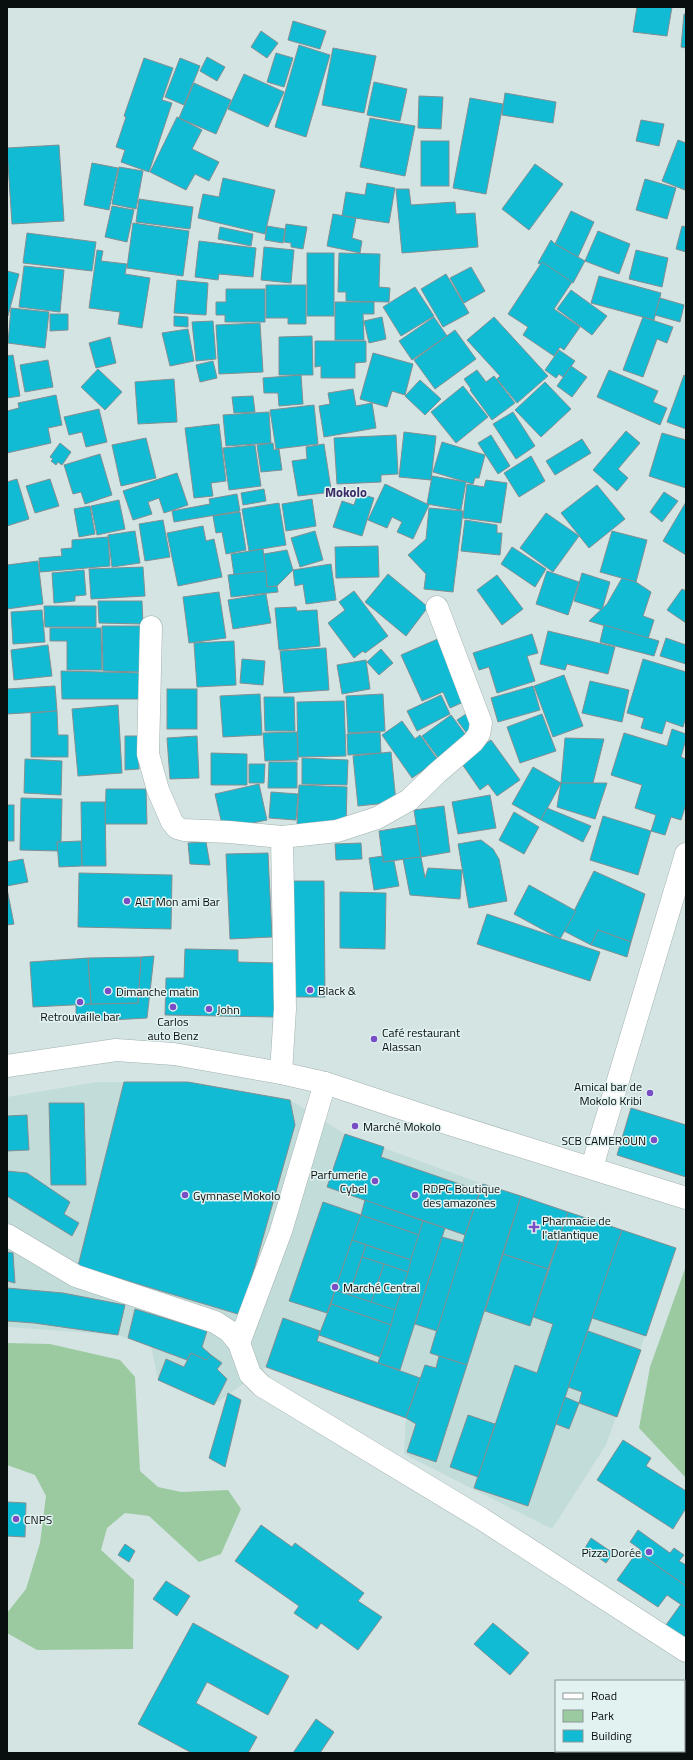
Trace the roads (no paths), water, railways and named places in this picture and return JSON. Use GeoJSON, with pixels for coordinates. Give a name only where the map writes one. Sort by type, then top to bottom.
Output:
{"type":"FeatureCollection","features":[{"type":"Feature","properties":{"kind":"street"},"geometry":{"type":"LineString","coordinates":[[151,627],[148,754],[158,790],[172,822],[177,828],[184,830],[229,832],[282,837],[337,831],[377,818],[409,800],[437,773],[473,742],[479,734],[481,723],[437,607]]}},
{"type":"Feature","properties":{"kind":"street"},"geometry":{"type":"LineString","coordinates":[[281,1074],[285,1009],[282,837]]}},
{"type":"Feature","properties":{"kind":"street"},"geometry":{"type":"LineString","coordinates":[[592,1167],[686,854]]}},
{"type":"Feature","properties":{"kind":"street"},"geometry":{"type":"LineString","coordinates":[[7,1066],[116,1050],[174,1054],[281,1074],[325,1083],[440,1121],[592,1167],[686,1198]]}},
{"type":"Feature","properties":{"kind":"street"},"geometry":{"type":"LineString","coordinates":[[240,1343],[281,1231],[325,1083]]}},
{"type":"Feature","properties":{"kind":"street"},"geometry":{"type":"LineString","coordinates":[[7,1235],[76,1276],[215,1322],[229,1331],[240,1343],[250,1374],[262,1386],[482,1519],[686,1651]]}},
{"type":"Feature","properties":{"kind":"place","name":"ALT Mon ami Bar"},"geometry":{"type":"Point","coordinates":[127,901]}},
{"type":"Feature","properties":{"kind":"place","name":"Black &"},"geometry":{"type":"Point","coordinates":[310,990]}},
{"type":"Feature","properties":{"kind":"place","name":"Dimanche matin"},"geometry":{"type":"Point","coordinates":[108,991]}},
{"type":"Feature","properties":{"kind":"place","name":"Retrouvaille bar"},"geometry":{"type":"Point","coordinates":[80,1002]}},
{"type":"Feature","properties":{"kind":"place","name":"Carlos auto Benz"},"geometry":{"type":"Point","coordinates":[173,1007]}},
{"type":"Feature","properties":{"kind":"place","name":"John"},"geometry":{"type":"Point","coordinates":[209,1009]}},
{"type":"Feature","properties":{"kind":"place","name":"Café restaurant Alassan"},"geometry":{"type":"Point","coordinates":[374,1039]}},
{"type":"Feature","properties":{"kind":"place","name":"Amical bar de Mokolo Kribi"},"geometry":{"type":"Point","coordinates":[650,1093]}},
{"type":"Feature","properties":{"kind":"place","name":"Marché Mokolo"},"geometry":{"type":"Point","coordinates":[355,1126]}},
{"type":"Feature","properties":{"kind":"place","name":"SCB CAMEROUN"},"geometry":{"type":"Point","coordinates":[654,1140]}},
{"type":"Feature","properties":{"kind":"place","name":"Parfumerie Cybel"},"geometry":{"type":"Point","coordinates":[375,1181]}},
{"type":"Feature","properties":{"kind":"place","name":"Gymnase Mokolo"},"geometry":{"type":"Point","coordinates":[185,1195]}},
{"type":"Feature","properties":{"kind":"place","name":"RDPC Boutique des amazones"},"geometry":{"type":"Point","coordinates":[415,1195]}},
{"type":"Feature","properties":{"kind":"place","name":"Pharmacie de l'atlantique"},"geometry":{"type":"Point","coordinates":[534,1227]}},
{"type":"Feature","properties":{"kind":"place","name":"Marché Central"},"geometry":{"type":"Point","coordinates":[335,1287]}},
{"type":"Feature","properties":{"kind":"place","name":"CNPS"},"geometry":{"type":"Point","coordinates":[16,1519]}},
{"type":"Feature","properties":{"kind":"place","name":"Pizza Dorée"},"geometry":{"type":"Point","coordinates":[649,1552]}},
{"type":"Feature","properties":{"kind":"district","name":"Mokolo"},"geometry":{"type":"Point","coordinates":[346,492]}}]}
